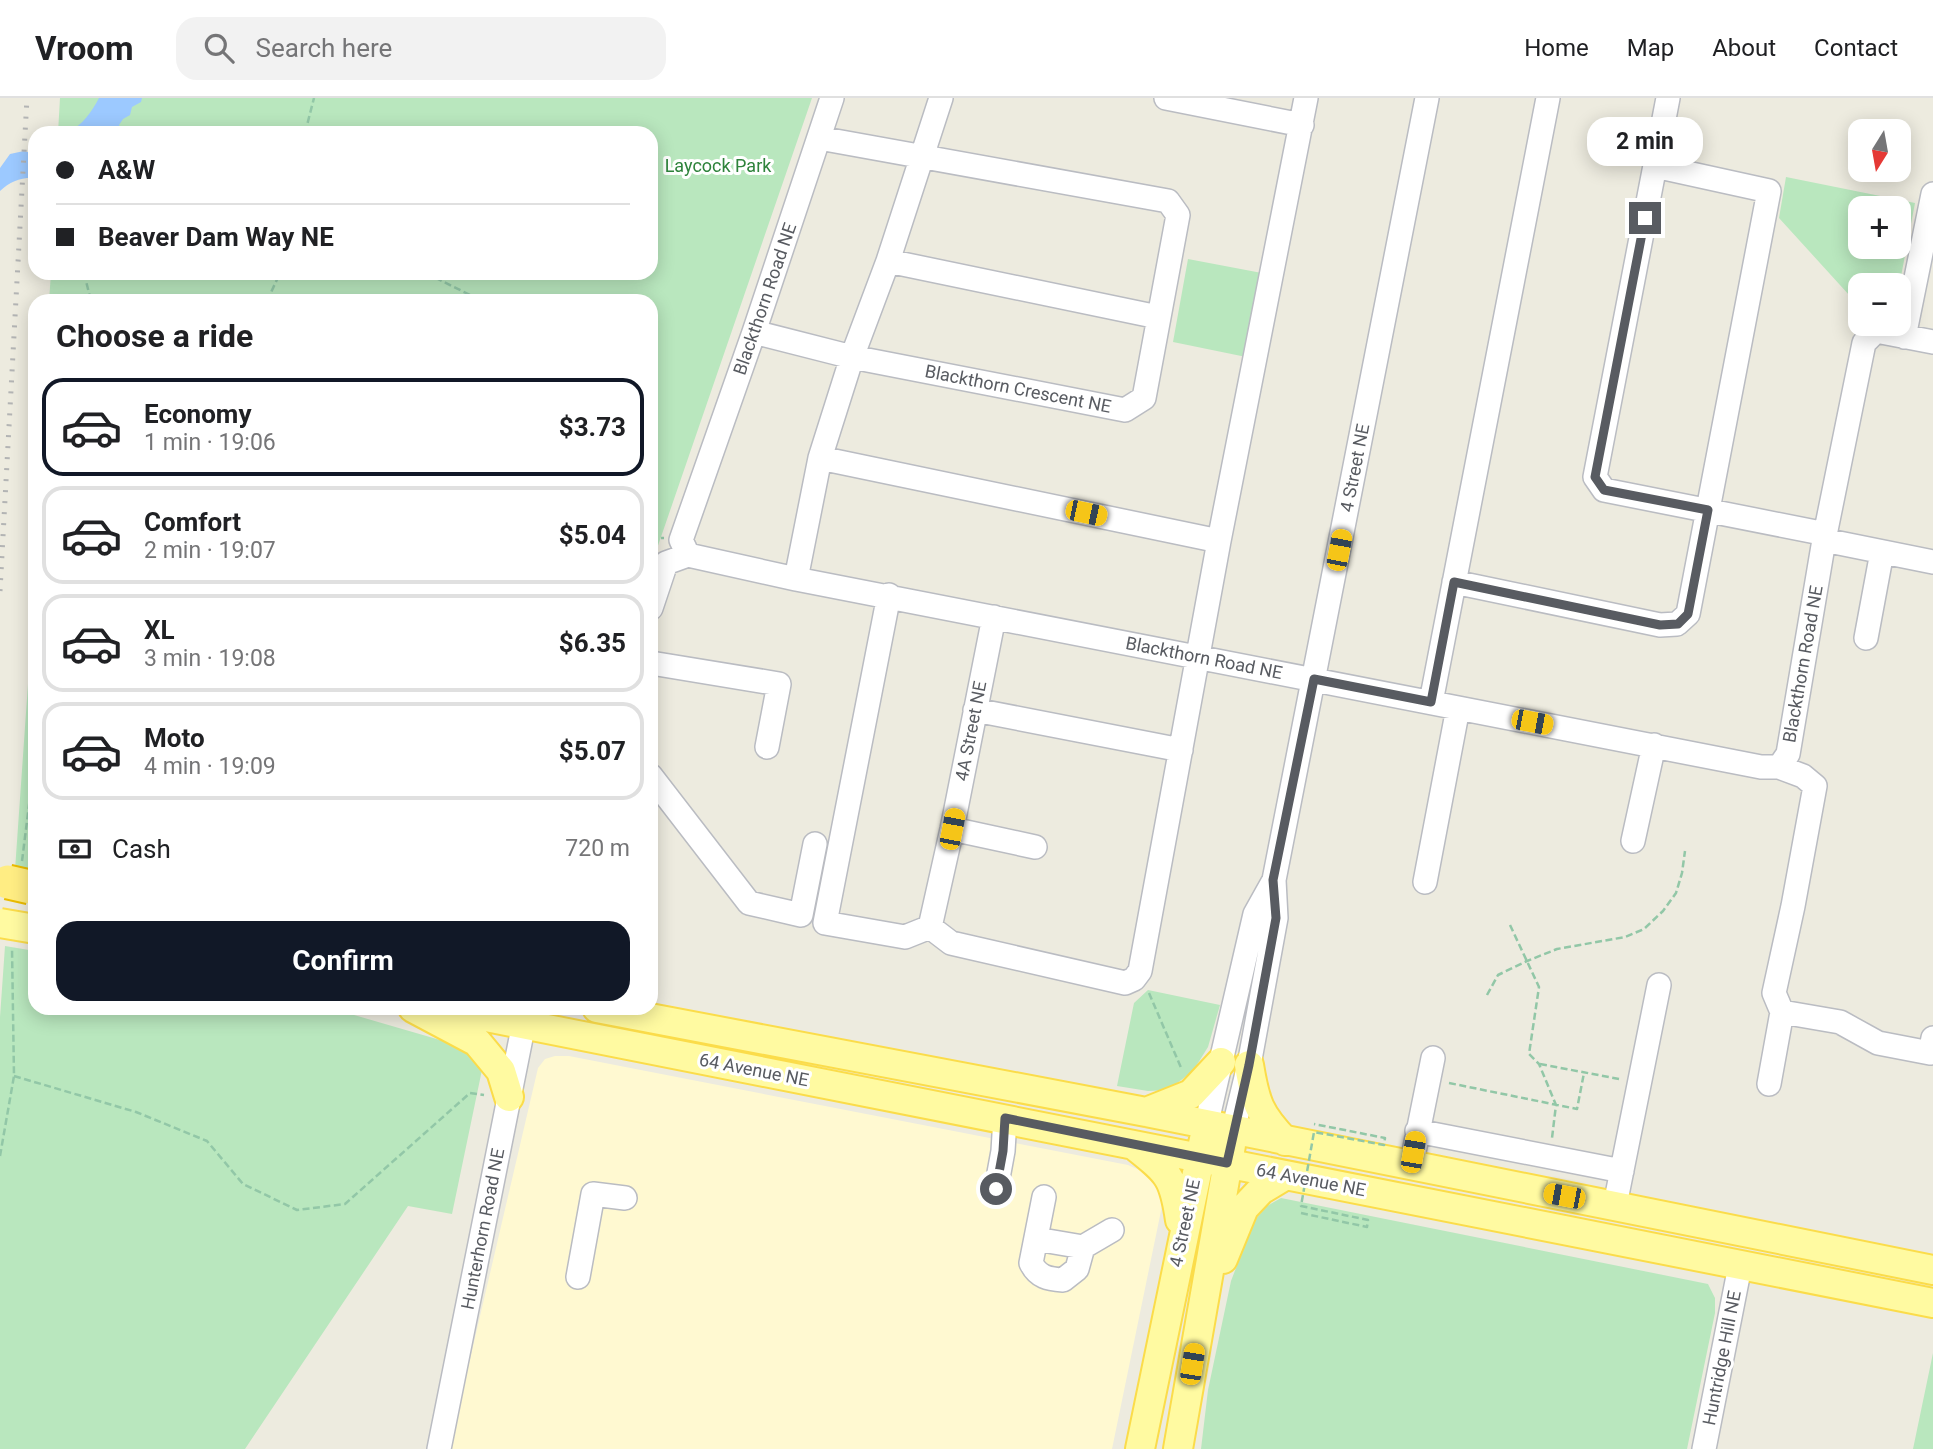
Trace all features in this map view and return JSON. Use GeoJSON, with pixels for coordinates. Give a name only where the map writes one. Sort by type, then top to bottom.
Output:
{"type":"FeatureCollection","features":[{"type":"Feature","properties":{"kind":"main road"},"geometry":{"type":"LineString","coordinates":[[426,1015],[477,1042],[501,1071],[508,1098]]}},
{"type":"Feature","properties":{"kind":"main road","name":"64 Avenue NE"},"geometry":{"type":"LineString","coordinates":[[634,1015],[1146,1112],[1933,1270]]}},
{"type":"Feature","properties":{"kind":"main road","name":"64 Avenue NE"},"geometry":{"type":"LineString","coordinates":[[526,1016],[1131,1144],[1933,1303]]}},
{"type":"Feature","properties":{"kind":"main road"},"geometry":{"type":"LineString","coordinates":[[1146,1112],[1191,1094],[1235,1063],[1264,1118],[1285,1142]]}},
{"type":"Feature","properties":{"kind":"main road","name":"4 Street NE"},"geometry":{"type":"LineString","coordinates":[[1178,1449],[1200,1313],[1213,1160],[1220,1128]]}},
{"type":"Feature","properties":{"kind":"main road"},"geometry":{"type":"LineString","coordinates":[[1131,1144],[1163,1169],[1174,1186],[1182,1235]]}},
{"type":"Feature","properties":{"kind":"main road","name":"4 Street NE"},"geometry":{"type":"LineString","coordinates":[[1140,1449],[1182,1235],[1213,1160]]}},
{"type":"Feature","properties":{"kind":"main road"},"geometry":{"type":"LineString","coordinates":[[1200,1313],[1244,1208],[1261,1190],[1286,1175]]}},
{"type":"Feature","properties":{"kind":"street","name":"Blackthorn Road NE"},"geometry":{"type":"LineString","coordinates":[[832,98],[681,540],[688,555],[796,579],[1761,767],[1779,767],[1788,754],[1825,537],[1864,342],[1877,331],[1933,342]]}},
{"type":"Feature","properties":{"kind":"street"},"geometry":{"type":"LineString","coordinates":[[796,579],[820,458],[941,98]]}},
{"type":"Feature","properties":{"kind":"street"},"geometry":{"type":"LineString","coordinates":[[1166,98],[1302,125]]}},
{"type":"Feature","properties":{"kind":"street"},"geometry":{"type":"LineString","coordinates":[[889,595],[825,923],[905,937],[930,927],[951,943],[1125,983],[1134,979],[1140,971],[1219,541],[1306,98]]}},
{"type":"Feature","properties":{"kind":"street","name":"4 Street NE"},"geometry":{"type":"LineString","coordinates":[[1220,1128],[1235,1063],[1255,914],[1273,880],[1427,98]]}},
{"type":"Feature","properties":{"kind":"street"},"geometry":{"type":"LineString","coordinates":[[1431,702],[1548,98]]}},
{"type":"Feature","properties":{"kind":"street"},"geometry":{"type":"LineString","coordinates":[[1668,98],[1595,477],[1604,490],[1708,510],[1933,562]]}},
{"type":"Feature","properties":{"kind":"street","name":"Blackthorn Crescent NE"},"geometry":{"type":"LineString","coordinates":[[754,332],[852,357],[1125,410],[1144,398],[1178,215],[1168,201],[819,138]]}},
{"type":"Feature","properties":{"kind":"street"},"geometry":{"type":"LineString","coordinates":[[1454,582],[1660,625],[1678,624],[1688,614],[1769,191],[1655,166]]}},
{"type":"Feature","properties":{"kind":"street"},"geometry":{"type":"LineString","coordinates":[[1904,337],[1933,194]]}},
{"type":"Feature","properties":{"kind":"street"},"geometry":{"type":"LineString","coordinates":[[888,261],[1158,317]]}},
{"type":"Feature","properties":{"kind":"street"},"geometry":{"type":"LineString","coordinates":[[820,458],[1219,541]]}},
{"type":"Feature","properties":{"kind":"street"},"geometry":{"type":"LineString","coordinates":[[1866,638],[1882,552]]}},
{"type":"Feature","properties":{"kind":"street"},"geometry":{"type":"LineString","coordinates":[[658,587],[666,563],[688,555]]}},
{"type":"Feature","properties":{"kind":"street","name":"4A Street NE"},"geometry":{"type":"LineString","coordinates":[[930,927],[994,617]]}},
{"type":"Feature","properties":{"kind":"street"},"geometry":{"type":"LineString","coordinates":[[658,664],[779,684],[767,747]]}},
{"type":"Feature","properties":{"kind":"street"},"geometry":{"type":"LineString","coordinates":[[1425,882],[1458,708]]}},
{"type":"Feature","properties":{"kind":"street"},"geometry":{"type":"LineString","coordinates":[[975,710],[1181,750]]}},
{"type":"Feature","properties":{"kind":"street"},"geometry":{"type":"LineString","coordinates":[[1633,841],[1654,745]]}},
{"type":"Feature","properties":{"kind":"street"},"geometry":{"type":"LineString","coordinates":[[1769,1084],[1782,1012],[1774,993],[1815,786],[1803,776],[1779,767]]}},
{"type":"Feature","properties":{"kind":"street"},"geometry":{"type":"LineString","coordinates":[[658,785],[749,903],[801,915],[815,844]]}},
{"type":"Feature","properties":{"kind":"street"},"geometry":{"type":"LineString","coordinates":[[952,829],[1035,847]]}},
{"type":"Feature","properties":{"kind":"street"},"geometry":{"type":"LineString","coordinates":[[1615,1205],[1659,985]]}},
{"type":"Feature","properties":{"kind":"street"},"geometry":{"type":"LineString","coordinates":[[1782,1012],[1840,1022],[1878,1043],[1932,1048]]}},
{"type":"Feature","properties":{"kind":"street","name":"Hunterhorn Road NE"},"geometry":{"type":"LineString","coordinates":[[439,1449],[526,1016]]}},
{"type":"Feature","properties":{"kind":"street"},"geometry":{"type":"LineString","coordinates":[[1411,1167],[1430,1068]]}},
{"type":"Feature","properties":{"kind":"street"},"geometry":{"type":"LineString","coordinates":[[996,1189],[1003,1151],[1005,1118]]}},
{"type":"Feature","properties":{"kind":"street"},"geometry":{"type":"LineString","coordinates":[[1417,1131],[1622,1171]]}},
{"type":"Feature","properties":{"kind":"street"},"geometry":{"type":"LineString","coordinates":[[578,1278],[593,1194],[625,1198]]}},
{"type":"Feature","properties":{"kind":"street"},"geometry":{"type":"LineString","coordinates":[[1044,1197],[1031,1263],[1036,1272],[1047,1279],[1063,1280],[1071,1276],[1077,1269],[1083,1247]]}},
{"type":"Feature","properties":{"kind":"street"},"geometry":{"type":"LineString","coordinates":[[1036,1239],[1083,1247],[1112,1230]]}},
{"type":"Feature","properties":{"kind":"street","name":"Huntridge Hill NE"},"geometry":{"type":"LineString","coordinates":[[1704,1449],[1740,1266]]}},
{"type":"Feature","properties":{"kind":"path"},"geometry":{"type":"LineString","coordinates":[[306,126],[314,98]]}},
{"type":"Feature","properties":{"kind":"path"},"geometry":{"type":"LineString","coordinates":[[440,280],[468,294]]}},
{"type":"Feature","properties":{"kind":"path"},"geometry":{"type":"LineString","coordinates":[[19,886],[28,813]]}},
{"type":"Feature","properties":{"kind":"path"},"geometry":{"type":"LineString","coordinates":[[1488,995],[1498,975],[1527,961],[1557,949],[1625,937],[1644,929],[1676,894],[1685,851]]}},
{"type":"Feature","properties":{"kind":"path"},"geometry":{"type":"LineString","coordinates":[[1510,925],[1539,987],[1529,1054],[1539,1064],[1556,1105],[1552,1141],[1556,1158]]}},
{"type":"Feature","properties":{"kind":"path"},"geometry":{"type":"LineString","coordinates":[[0,1156],[14,1076],[11,950],[16,930]]}},
{"type":"Feature","properties":{"kind":"path"},"geometry":{"type":"LineString","coordinates":[[1134,979],[1148,990],[1183,1073]]}},
{"type":"Feature","properties":{"kind":"path"},"geometry":{"type":"LineString","coordinates":[[1539,1064],[1640,1082]]}},
{"type":"Feature","properties":{"kind":"path"},"geometry":{"type":"LineString","coordinates":[[1430,1068],[1577,1109],[1584,1073]]}},
{"type":"Feature","properties":{"kind":"path"},"geometry":{"type":"LineString","coordinates":[[14,1076],[136,1112],[207,1141],[243,1184],[297,1210],[345,1204],[470,1093],[508,1098]]}},
{"type":"Feature","properties":{"kind":"path"},"geometry":{"type":"LineString","coordinates":[[1301,1213],[1367,1227],[1368,1220],[1301,1206],[1314,1132],[1384,1145],[1385,1138],[1314,1124]]}},
{"type":"Feature","properties":{"kind":"shaded area"},"geometry":{"type":"Polygon","coordinates":[[[569,1056],[1128,1165],[1148,1174],[1160,1191],[1162,1206],[1112,1449],[449,1449],[538,1068],[545,1059],[569,1056]]]}},
{"type":"Feature","properties":{"kind":"green space","name":"Laycock Park"},"geometry":{"type":"Polygon","coordinates":[[[60,98],[812,98],[658,546],[658,294],[50,294],[50,280],[658,280],[658,126],[58,126],[60,98]]]}},
{"type":"Feature","properties":{"kind":"green space"},"geometry":{"type":"Polygon","coordinates":[[[1786,177],[1880,196],[1848,196],[1848,259],[1904,259],[1902,273],[1848,273],[1848,294],[1779,218],[1786,177]]]}},
{"type":"Feature","properties":{"kind":"green space"},"geometry":{"type":"Polygon","coordinates":[[[1911,202],[1915,203],[1911,224],[1911,202]]]}},
{"type":"Feature","properties":{"kind":"green space"},"geometry":{"type":"Polygon","coordinates":[[[1188,259],[1267,274],[1251,358],[1173,342],[1188,259]]]}},
{"type":"Feature","properties":{"kind":"green space"},"geometry":{"type":"Polygon","coordinates":[[[28,684],[28,873],[15,870],[28,684]]]}},
{"type":"Feature","properties":{"kind":"green space"},"geometry":{"type":"Polygon","coordinates":[[[5,946],[28,950],[28,1015],[354,1015],[460,1047],[483,1065],[452,1214],[408,1206],[245,1449],[0,1449],[0,1017],[5,946]]]}},
{"type":"Feature","properties":{"kind":"green space"},"geometry":{"type":"Polygon","coordinates":[[[1148,990],[1220,1005],[1208,1047],[1193,1071],[1168,1090],[1148,1091],[1117,1086],[1134,1003],[1148,990]]]}},
{"type":"Feature","properties":{"kind":"green space"},"geometry":{"type":"Polygon","coordinates":[[[1281,1198],[1708,1284],[1715,1298],[1715,1313],[1687,1449],[1201,1449],[1208,1390],[1231,1281],[1254,1221],[1267,1206],[1281,1198]]]}},
{"type":"Feature","properties":{"kind":"green space"},"geometry":{"type":"Polygon","coordinates":[[[1933,1353],[1933,1449],[1913,1449],[1933,1353]]]}},
{"type":"Feature","properties":{"kind":"water"},"geometry":{"type":"Polygon","coordinates":[[[99,98],[142,98],[141,102],[132,107],[130,115],[123,119],[119,126],[78,126],[99,98]]]}},
{"type":"Feature","properties":{"kind":"water"},"geometry":{"type":"Polygon","coordinates":[[[28,152],[28,178],[16,181],[0,191],[0,168],[10,154],[28,152]]]}},
{"type":"Feature","properties":{"kind":"railway"},"geometry":{"type":"LineString","coordinates":[[0,591],[27,98]]}},
{"type":"Feature","properties":{"kind":"route"},"geometry":{"type":"LineString","coordinates":[[996,1189],[1003,1151],[1005,1118],[1227,1163],[1249,1065],[1276,918],[1273,880],[1314,679],[1431,702],[1454,582],[1660,625],[1678,624],[1688,614],[1708,510],[1604,490],[1595,477],[1645,218]]}}]}
